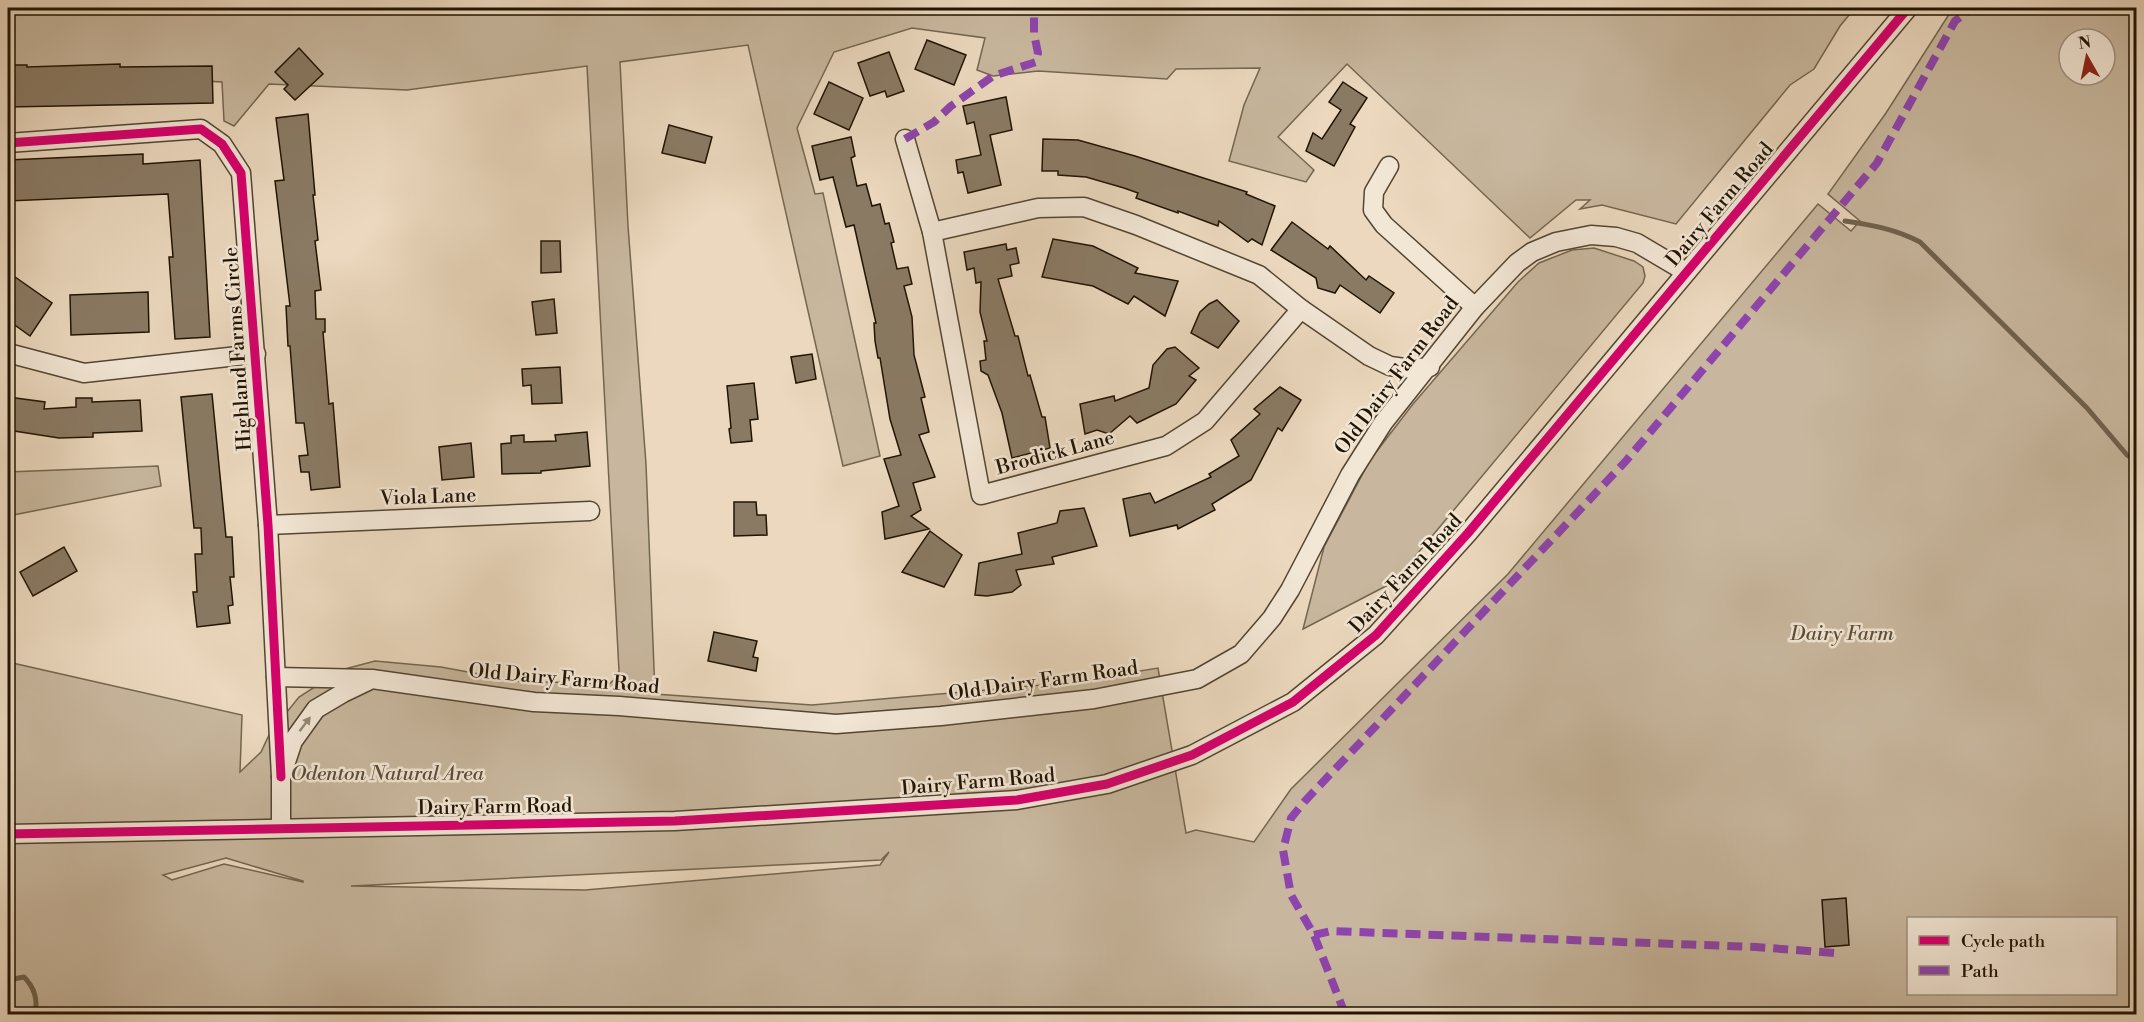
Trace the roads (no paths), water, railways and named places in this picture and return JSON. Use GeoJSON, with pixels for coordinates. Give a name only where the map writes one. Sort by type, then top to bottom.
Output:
{"type":"FeatureCollection","features":[{"type":"Feature","properties":{"kind":"street","name":"Dairy Farm Road"},"geometry":{"type":"LineString","coordinates":[[8,834],[675,821],[1017,800],[1107,784],[1192,755],[1293,702],[1376,635],[1468,533],[1908,8]]}},
{"type":"Feature","properties":{"kind":"street","name":"Highland Farms Circle"},"geometry":{"type":"LineString","coordinates":[[8,143],[201,129],[222,144],[241,173],[268,525],[281,777]]}},
{"type":"Feature","properties":{"kind":"street","name":"Brodick Lane"},"geometry":{"type":"LineString","coordinates":[[904,139],[932,232],[981,495],[1166,446],[1205,421],[1301,309]]}},
{"type":"Feature","properties":{"kind":"street"},"geometry":{"type":"LineString","coordinates":[[1389,166],[1374,192],[1373,210],[1384,225],[1475,307]]}},
{"type":"Feature","properties":{"kind":"street"},"geometry":{"type":"LineString","coordinates":[[932,232],[1038,208],[1084,207],[1137,225],[1259,274],[1301,309],[1369,357],[1390,366],[1413,369],[1430,367]]}},
{"type":"Feature","properties":{"kind":"street","name":"Old Dairy Farm Road"},"geometry":{"type":"LineString","coordinates":[[372,679],[534,702],[619,706],[836,724],[941,716],[1094,699],[1197,679],[1241,654],[1272,618],[1290,590],[1350,475],[1383,423],[1430,367],[1475,307],[1517,263],[1532,252],[1556,242],[1591,235],[1616,237],[1637,243],[1686,272]]}},
{"type":"Feature","properties":{"kind":"street","name":"Highland Farms Circle"},"geometry":{"type":"LineString","coordinates":[[8,353],[84,373],[256,354]]}},
{"type":"Feature","properties":{"kind":"street","name":"Viola Lane"},"geometry":{"type":"LineString","coordinates":[[268,525],[590,511]]}},
{"type":"Feature","properties":{"kind":"street"},"geometry":{"type":"LineString","coordinates":[[276,677],[372,679]]}},
{"type":"Feature","properties":{"kind":"street"},"geometry":{"type":"LineString","coordinates":[[281,827],[281,777],[293,741],[316,709],[342,693],[372,679]]}},
{"type":"Feature","properties":{"kind":"waterway"},"geometry":{"type":"LineString","coordinates":[[1845,221],[1883,228],[1920,242],[2087,408],[2127,455],[2136,461]]}},
{"type":"Feature","properties":{"kind":"waterway"},"geometry":{"type":"LineString","coordinates":[[8,980],[24,977],[33,989],[35,1014]]}},
{"type":"Feature","properties":{"kind":"park label","name":"Dairy Farm"},"geometry":{"type":"Point","coordinates":[1842,633]}},
{"type":"Feature","properties":{"kind":"park label","name":"Odenton Natural Area"},"geometry":{"type":"Point","coordinates":[387,773]}}]}
